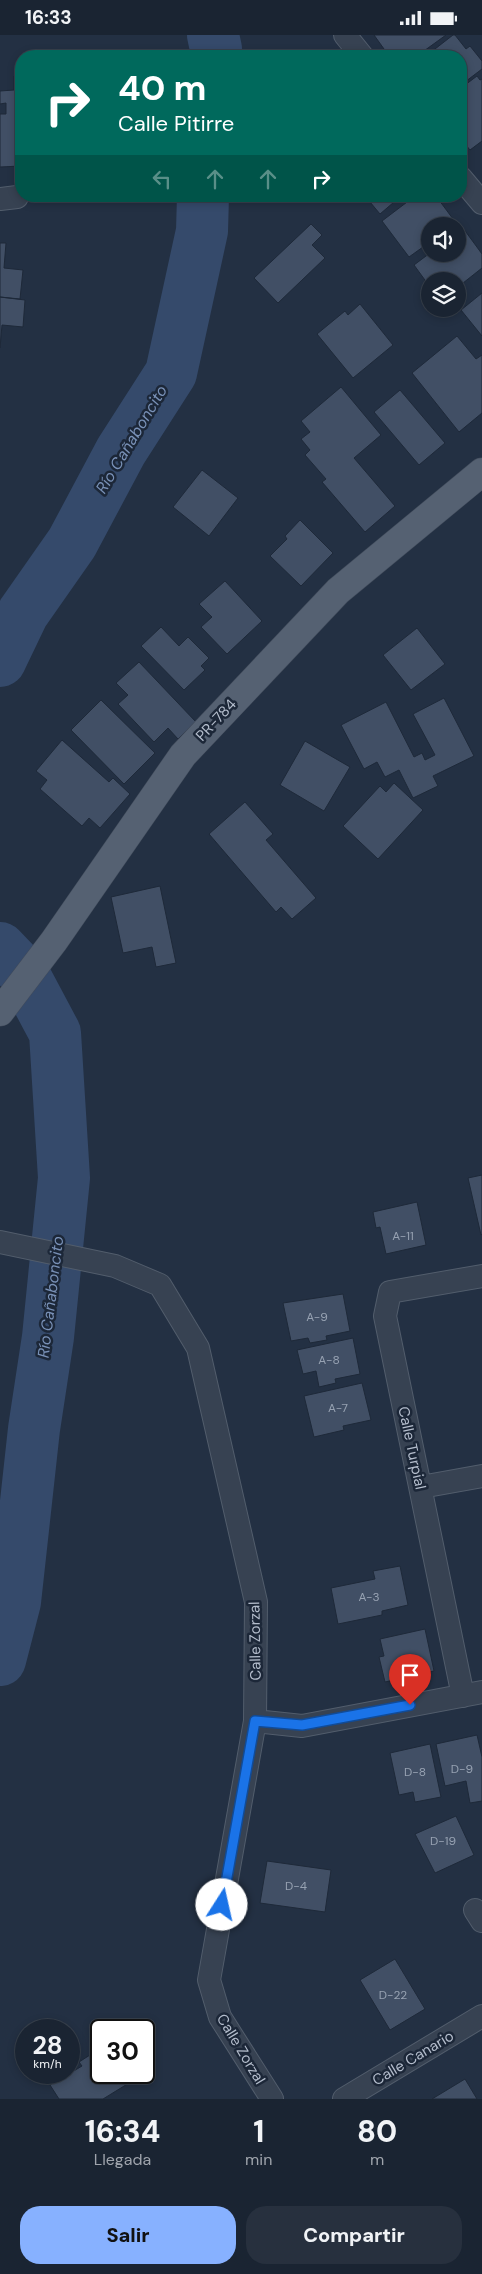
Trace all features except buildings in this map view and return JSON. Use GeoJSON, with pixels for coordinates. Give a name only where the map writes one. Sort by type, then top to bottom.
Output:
{"type":"FeatureCollection","features":[{"type":"Feature","properties":{"kind":"main road","name":"PR-784"},"geometry":{"type":"LineString","coordinates":[[2,1009],[54,941],[183,755],[338,591],[482,472]]}},
{"type":"Feature","properties":{"kind":"street"},"geometry":{"type":"LineString","coordinates":[[345,35],[357,50]]}},
{"type":"Feature","properties":{"kind":"street"},"geometry":{"type":"LineString","coordinates":[[467,185],[482,203]]}},
{"type":"Feature","properties":{"kind":"street","name":"Calle Zorzal"},"geometry":{"type":"LineString","coordinates":[[3,1242],[115,1266],[160,1285],[198,1347],[256,1602],[255,1721],[209,1979],[220,2017],[272,2099]]}},
{"type":"Feature","properties":{"kind":"street","name":"Calle Turpial"},"geometry":{"type":"LineString","coordinates":[[473,1694],[421,1487],[384,1316],[390,1292],[482,1276]]}},
{"type":"Feature","properties":{"kind":"street"},"geometry":{"type":"LineString","coordinates":[[421,1487],[482,1476]]}},
{"type":"Feature","properties":{"kind":"street"},"geometry":{"type":"LineString","coordinates":[[255,1721],[302,1725],[473,1694]]}},
{"type":"Feature","properties":{"kind":"street","name":"Calle Canario"},"geometry":{"type":"LineString","coordinates":[[344,2099],[482,2016]]}},
{"type":"Feature","properties":{"kind":"waterway","name":"Río Cañaboncito"},"geometry":{"type":"LineString","coordinates":[[213,35],[216,50]]}},
{"type":"Feature","properties":{"kind":"waterway","name":"Río Cañaboncito"},"geometry":{"type":"LineString","coordinates":[[0,661],[23,613],[72,543],[121,451],[171,373],[202,231],[203,202]]}},
{"type":"Feature","properties":{"kind":"waterway","name":"Río Cañaboncito"},"geometry":{"type":"LineString","coordinates":[[0,948],[22,971],[55,1033],[64,1178],[48,1337],[34,1429],[15,1602],[0,1660]]}},
{"type":"Feature","properties":{"kind":"route"},"geometry":{"type":"LineString","coordinates":[[222,1905],[255,1721],[302,1725],[410,1705]]}}]}
